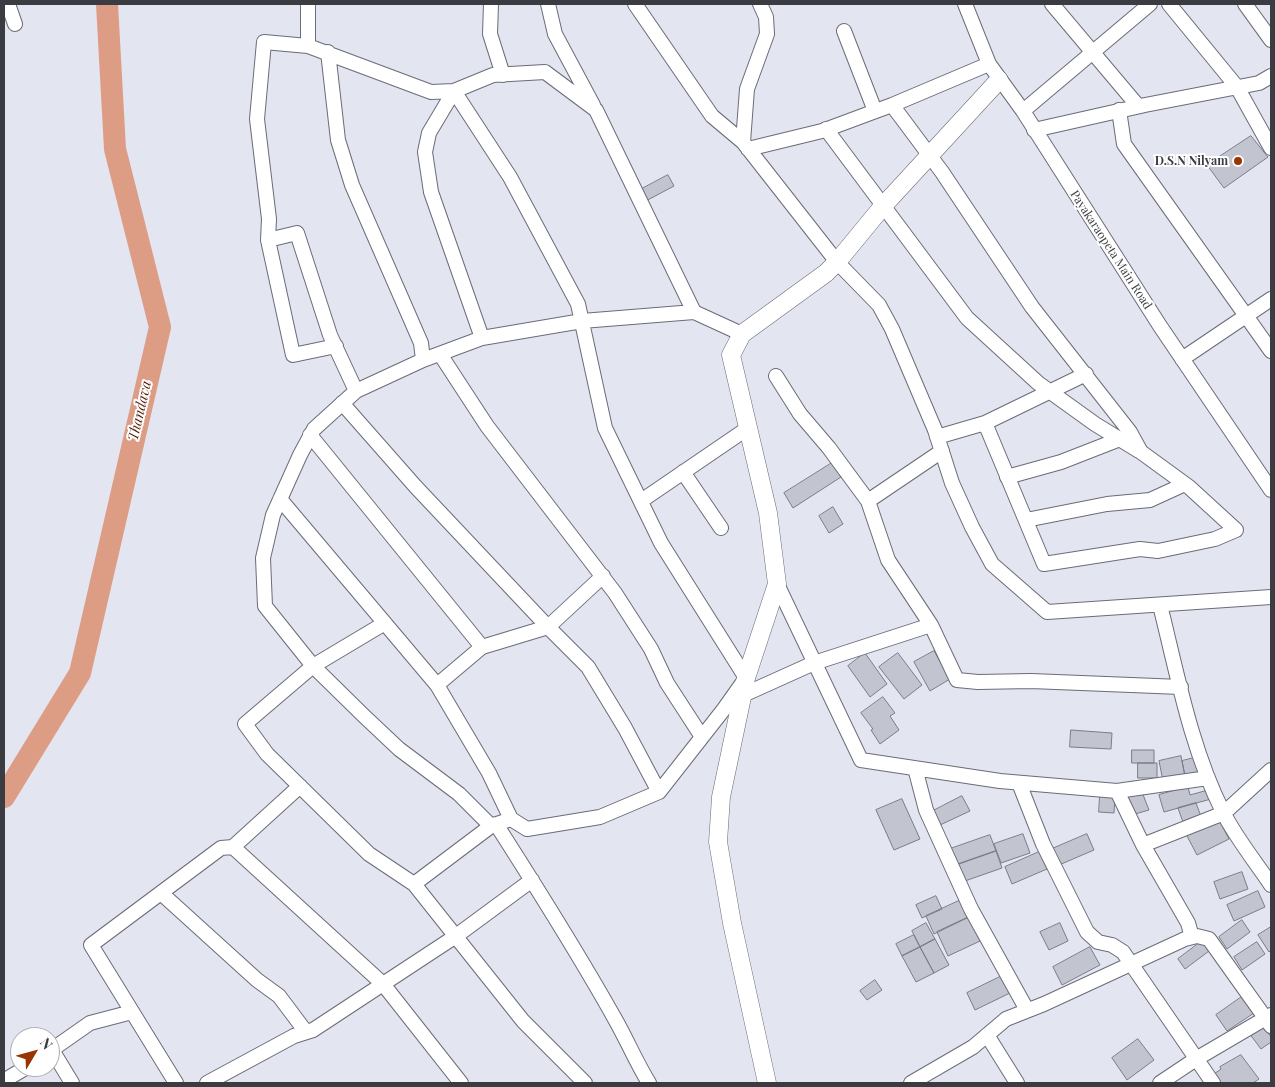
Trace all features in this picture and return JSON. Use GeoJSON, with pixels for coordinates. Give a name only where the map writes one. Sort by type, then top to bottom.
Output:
{"type":"FeatureCollection","features":[{"type":"Feature","properties":{"kind":"main road"},"geometry":{"type":"LineString","coordinates":[[767,1083],[732,923],[718,842],[721,797],[745,686],[777,584],[768,513],[731,355],[742,334],[826,273],[837,262],[883,206],[999,80]]}},
{"type":"Feature","properties":{"kind":"street"},"geometry":{"type":"LineString","coordinates":[[8,4],[15,24]]}},
{"type":"Feature","properties":{"kind":"street"},"geometry":{"type":"LineString","coordinates":[[308,4],[308,46]]}},
{"type":"Feature","properties":{"kind":"street"},"geometry":{"type":"LineString","coordinates":[[491,4],[490,34],[503,75]]}},
{"type":"Feature","properties":{"kind":"street"},"geometry":{"type":"LineString","coordinates":[[548,4],[555,34],[596,110],[694,312]]}},
{"type":"Feature","properties":{"kind":"street"},"geometry":{"type":"LineString","coordinates":[[635,4],[712,116],[745,146],[837,262],[879,305],[892,329],[937,437],[952,483],[972,527],[992,564],[1047,612],[1271,597]]}},
{"type":"Feature","properties":{"kind":"street"},"geometry":{"type":"LineString","coordinates":[[745,146],[747,89],[767,34],[766,17],[760,4]]}},
{"type":"Feature","properties":{"kind":"street","name":"Payakaraopeta Main Road"},"geometry":{"type":"LineString","coordinates":[[965,4],[989,64],[999,80],[1023,111],[1182,359],[1271,490]]}},
{"type":"Feature","properties":{"kind":"street"},"geometry":{"type":"LineString","coordinates":[[1052,4],[1138,106]]}},
{"type":"Feature","properties":{"kind":"street"},"geometry":{"type":"LineString","coordinates":[[1023,111],[1150,4]]}},
{"type":"Feature","properties":{"kind":"street"},"geometry":{"type":"LineString","coordinates":[[1169,4],[1237,87],[1271,148]]}},
{"type":"Feature","properties":{"kind":"street"},"geometry":{"type":"LineString","coordinates":[[1245,4],[1271,40]]}},
{"type":"Feature","properties":{"kind":"street"},"geometry":{"type":"LineString","coordinates":[[844,31],[875,110]]}},
{"type":"Feature","properties":{"kind":"street"},"geometry":{"type":"LineString","coordinates":[[336,346],[293,355],[268,240],[269,219],[257,119],[264,42],[308,46],[328,52],[430,92],[454,91],[493,75],[545,72],[596,110]]}},
{"type":"Feature","properties":{"kind":"street"},"geometry":{"type":"LineString","coordinates":[[328,52],[340,149],[352,185],[420,343],[423,360]]}},
{"type":"Feature","properties":{"kind":"street"},"geometry":{"type":"LineString","coordinates":[[745,146],[826,129],[892,105],[989,64]]}},
{"type":"Feature","properties":{"kind":"street"},"geometry":{"type":"LineString","coordinates":[[1034,130],[1138,106],[1259,83],[1271,76]]}},
{"type":"Feature","properties":{"kind":"street"},"geometry":{"type":"LineString","coordinates":[[454,91],[510,177],[578,304],[605,428],[661,543],[745,686]]}},
{"type":"Feature","properties":{"kind":"street"},"geometry":{"type":"LineString","coordinates":[[454,91],[430,133],[425,152],[431,192],[482,338]]}},
{"type":"Feature","properties":{"kind":"street"},"geometry":{"type":"LineString","coordinates":[[892,105],[947,179],[1032,307],[1130,432],[1141,452]]}},
{"type":"Feature","properties":{"kind":"street"},"geometry":{"type":"LineString","coordinates":[[1120,110],[1124,144],[1271,351]]}},
{"type":"Feature","properties":{"kind":"street"},"geometry":{"type":"LineString","coordinates":[[826,129],[967,318],[1050,391],[1095,424],[1141,452],[1185,484],[1236,530],[1215,539],[1158,550],[1140,549],[1044,564],[985,423]]}},
{"type":"Feature","properties":{"kind":"street"},"geometry":{"type":"LineString","coordinates":[[268,240],[297,233],[330,335],[356,391]]}},
{"type":"Feature","properties":{"kind":"street"},"geometry":{"type":"LineString","coordinates":[[1182,359],[1271,299]]}},
{"type":"Feature","properties":{"kind":"street"},"geometry":{"type":"LineString","coordinates":[[648,1083],[616,1021],[532,880],[493,825],[459,794],[399,749],[313,666],[265,606],[263,558],[273,515],[310,435],[314,429],[356,391],[423,360],[482,338],[582,321],[694,312],[742,334]]}},
{"type":"Feature","properties":{"kind":"street"},"geometry":{"type":"LineString","coordinates":[[440,354],[487,426],[603,576],[650,649],[667,683],[702,737]]}},
{"type":"Feature","properties":{"kind":"street"},"geometry":{"type":"LineString","coordinates":[[937,437],[985,423],[1086,374]]}},
{"type":"Feature","properties":{"kind":"street"},"geometry":{"type":"LineString","coordinates":[[776,376],[800,414],[829,448],[868,502],[888,560],[931,625],[957,680],[1181,687]]}},
{"type":"Feature","properties":{"kind":"street"},"geometry":{"type":"LineString","coordinates":[[342,404],[428,500],[588,667],[625,728],[659,792]]}},
{"type":"Feature","properties":{"kind":"street"},"geometry":{"type":"LineString","coordinates":[[640,501],[748,428]]}},
{"type":"Feature","properties":{"kind":"street"},"geometry":{"type":"LineString","coordinates":[[310,435],[482,647]]}},
{"type":"Feature","properties":{"kind":"street"},"geometry":{"type":"LineString","coordinates":[[1007,477],[1062,462],[1120,439]]}},
{"type":"Feature","properties":{"kind":"street"},"geometry":{"type":"LineString","coordinates":[[868,502],[942,451]]}},
{"type":"Feature","properties":{"kind":"street"},"geometry":{"type":"LineString","coordinates":[[683,472],[720,528]]}},
{"type":"Feature","properties":{"kind":"street"},"geometry":{"type":"LineString","coordinates":[[1026,520],[1107,504],[1150,500],[1185,484]]}},
{"type":"Feature","properties":{"kind":"street"},"geometry":{"type":"LineString","coordinates":[[280,499],[437,685],[489,772],[511,819],[527,830],[600,817],[659,792],[745,686],[931,625]]}},
{"type":"Feature","properties":{"kind":"street"},"geometry":{"type":"LineString","coordinates":[[437,685],[482,647],[548,627],[603,576]]}},
{"type":"Feature","properties":{"kind":"street"},"geometry":{"type":"LineString","coordinates":[[777,584],[861,760],[1019,783],[1117,791],[1208,778]]}},
{"type":"Feature","properties":{"kind":"street"},"geometry":{"type":"LineString","coordinates":[[1160,605],[1181,687],[1208,778],[1224,813],[1271,885]]}},
{"type":"Feature","properties":{"kind":"street"},"geometry":{"type":"LineString","coordinates":[[385,623],[313,666],[245,724],[267,754],[370,854],[414,884],[523,1021],[584,1083]]}},
{"type":"Feature","properties":{"kind":"street"},"geometry":{"type":"LineString","coordinates":[[914,768],[926,810],[971,909],[1027,1010]]}},
{"type":"Feature","properties":{"kind":"street"},"geometry":{"type":"LineString","coordinates":[[1143,845],[1224,813],[1271,770]]}},
{"type":"Feature","properties":{"kind":"street"},"geometry":{"type":"LineString","coordinates":[[1019,783],[1043,844],[1087,932],[1098,942],[1112,945],[1123,952],[1213,1083]]}},
{"type":"Feature","properties":{"kind":"street"},"geometry":{"type":"LineString","coordinates":[[176,1083],[91,945],[221,848],[233,847],[300,786]]}},
{"type":"Feature","properties":{"kind":"street"},"geometry":{"type":"LineString","coordinates":[[1117,791],[1143,845],[1188,922],[1192,937]]}},
{"type":"Feature","properties":{"kind":"street"},"geometry":{"type":"LineString","coordinates":[[414,884],[493,825],[511,819]]}},
{"type":"Feature","properties":{"kind":"street"},"geometry":{"type":"LineString","coordinates":[[233,847],[383,984],[461,1083]]}},
{"type":"Feature","properties":{"kind":"street"},"geometry":{"type":"LineString","coordinates":[[207,1083],[294,1036],[313,1030],[456,936],[532,880]]}},
{"type":"Feature","properties":{"kind":"street"},"geometry":{"type":"LineString","coordinates":[[160,893],[258,980],[279,996],[306,1032]]}},
{"type":"Feature","properties":{"kind":"street"},"geometry":{"type":"LineString","coordinates":[[918,1082],[973,1047],[1006,1019],[1192,937],[1197,936],[1209,939],[1270,1020],[1196,1059],[1160,1083]]}},
{"type":"Feature","properties":{"kind":"street"},"geometry":{"type":"LineString","coordinates":[[60,1045],[90,1023],[132,1012]]}},
{"type":"Feature","properties":{"kind":"street"},"geometry":{"type":"LineString","coordinates":[[987,1035],[1017,1083]]}},
{"type":"Feature","properties":{"kind":"street"},"geometry":{"type":"LineString","coordinates":[[60,1065],[72,1083]]}},
{"type":"Feature","properties":{"kind":"building","name":"D.S.N Nilyam"},"geometry":{"type":"Polygon","coordinates":[[[1251,136],[1268,157],[1224,188],[1207,165],[1251,136]]]}},
{"type":"Feature","properties":{"kind":"building"},"geometry":{"type":"Polygon","coordinates":[[[668,175],[674,186],[644,202],[638,191],[668,175]]]}},
{"type":"Feature","properties":{"kind":"building"},"geometry":{"type":"Polygon","coordinates":[[[832,463],[841,477],[793,508],[784,493],[832,463]]]}},
{"type":"Feature","properties":{"kind":"building"},"geometry":{"type":"Polygon","coordinates":[[[833,507],[843,524],[829,533],[819,516],[833,507]]]}},
{"type":"Feature","properties":{"kind":"building"},"geometry":{"type":"Polygon","coordinates":[[[934,651],[950,679],[930,691],[914,662],[934,651]]]}},
{"type":"Feature","properties":{"kind":"building"},"geometry":{"type":"Polygon","coordinates":[[[865,653],[887,684],[870,697],[848,666],[865,653]]]}},
{"type":"Feature","properties":{"kind":"building"},"geometry":{"type":"Polygon","coordinates":[[[898,653],[922,685],[904,699],[879,667],[898,653]]]}},
{"type":"Feature","properties":{"kind":"building"},"geometry":{"type":"Polygon","coordinates":[[[883,697],[895,713],[890,716],[899,730],[880,744],[871,730],[873,729],[861,713],[883,697]]]}},
{"type":"Feature","properties":{"kind":"building"},"geometry":{"type":"Polygon","coordinates":[[[1071,730],[1112,733],[1111,749],[1070,747],[1071,730]]]}},
{"type":"Feature","properties":{"kind":"building"},"geometry":{"type":"Polygon","coordinates":[[[1132,750],[1154,750],[1154,763],[1132,763],[1132,750]]]}},
{"type":"Feature","properties":{"kind":"building"},"geometry":{"type":"Polygon","coordinates":[[[1181,756],[1185,776],[1163,781],[1159,761],[1181,756]]]}},
{"type":"Feature","properties":{"kind":"building"},"geometry":{"type":"Polygon","coordinates":[[[1198,757],[1202,772],[1185,776],[1182,761],[1198,757]]]}},
{"type":"Feature","properties":{"kind":"building"},"geometry":{"type":"Polygon","coordinates":[[[1138,763],[1157,763],[1157,778],[1138,778],[1138,763]]]}},
{"type":"Feature","properties":{"kind":"building"},"geometry":{"type":"Polygon","coordinates":[[[1188,787],[1190,795],[1208,790],[1211,799],[1164,812],[1159,795],[1188,787]]]}},
{"type":"Feature","properties":{"kind":"building"},"geometry":{"type":"Polygon","coordinates":[[[1142,792],[1149,810],[1135,814],[1128,797],[1142,792]]]}},
{"type":"Feature","properties":{"kind":"building"},"geometry":{"type":"Polygon","coordinates":[[[962,796],[970,811],[940,825],[933,811],[962,796]]]}},
{"type":"Feature","properties":{"kind":"building"},"geometry":{"type":"Polygon","coordinates":[[[1100,796],[1115,796],[1114,813],[1099,812],[1100,796]]]}},
{"type":"Feature","properties":{"kind":"building"},"geometry":{"type":"Polygon","coordinates":[[[902,799],[920,839],[894,850],[876,810],[902,799]]]}},
{"type":"Feature","properties":{"kind":"building"},"geometry":{"type":"Polygon","coordinates":[[[1196,803],[1202,819],[1184,825],[1178,808],[1196,803]]]}},
{"type":"Feature","properties":{"kind":"building"},"geometry":{"type":"Polygon","coordinates":[[[1218,818],[1229,839],[1197,855],[1186,834],[1218,818]]]}},
{"type":"Feature","properties":{"kind":"building"},"geometry":{"type":"Polygon","coordinates":[[[1023,834],[1030,853],[1001,863],[994,844],[1023,834]]]}},
{"type":"Feature","properties":{"kind":"building"},"geometry":{"type":"Polygon","coordinates":[[[1087,834],[1094,850],[1059,865],[1052,849],[1087,834]]]}},
{"type":"Feature","properties":{"kind":"building"},"geometry":{"type":"Polygon","coordinates":[[[990,835],[996,851],[956,865],[950,849],[990,835]]]}},
{"type":"Feature","properties":{"kind":"building"},"geometry":{"type":"Polygon","coordinates":[[[996,851],[1002,868],[962,882],[956,865],[996,851]]]}},
{"type":"Feature","properties":{"kind":"building"},"geometry":{"type":"Polygon","coordinates":[[[1039,852],[1047,869],[1012,884],[1005,867],[1039,852]]]}},
{"type":"Feature","properties":{"kind":"building"},"geometry":{"type":"Polygon","coordinates":[[[1242,872],[1248,889],[1220,899],[1214,882],[1242,872]]]}},
{"type":"Feature","properties":{"kind":"building"},"geometry":{"type":"Polygon","coordinates":[[[1258,891],[1265,907],[1234,921],[1227,905],[1258,891]]]}},
{"type":"Feature","properties":{"kind":"building"},"geometry":{"type":"Polygon","coordinates":[[[936,896],[942,909],[922,918],[916,905],[936,896]]]}},
{"type":"Feature","properties":{"kind":"building"},"geometry":{"type":"Polygon","coordinates":[[[961,900],[969,917],[934,934],[926,916],[961,900]]]}},
{"type":"Feature","properties":{"kind":"building"},"geometry":{"type":"Polygon","coordinates":[[[969,917],[980,941],[948,956],[937,932],[969,917]]]}},
{"type":"Feature","properties":{"kind":"building"},"geometry":{"type":"Polygon","coordinates":[[[1242,920],[1250,932],[1227,949],[1219,937],[1242,920]]]}},
{"type":"Feature","properties":{"kind":"building"},"geometry":{"type":"Polygon","coordinates":[[[926,923],[935,939],[920,947],[912,931],[926,923]]]}},
{"type":"Feature","properties":{"kind":"building"},"geometry":{"type":"Polygon","coordinates":[[[1060,923],[1068,941],[1049,950],[1040,932],[1060,923]]]}},
{"type":"Feature","properties":{"kind":"building"},"geometry":{"type":"Polygon","coordinates":[[[1271,927],[1271,950],[1269,952],[1258,935],[1271,927]]]}},
{"type":"Feature","properties":{"kind":"building"},"geometry":{"type":"Polygon","coordinates":[[[914,935],[920,947],[902,956],[896,944],[914,935]]]}},
{"type":"Feature","properties":{"kind":"building"},"geometry":{"type":"Polygon","coordinates":[[[935,939],[949,965],[934,973],[920,947],[935,939]]]}},
{"type":"Feature","properties":{"kind":"building"},"geometry":{"type":"Polygon","coordinates":[[[1202,941],[1209,951],[1185,969],[1178,959],[1202,941]]]}},
{"type":"Feature","properties":{"kind":"building"},"geometry":{"type":"Polygon","coordinates":[[[1257,942],[1265,954],[1242,970],[1234,957],[1257,942]]]}},
{"type":"Feature","properties":{"kind":"building"},"geometry":{"type":"Polygon","coordinates":[[[920,947],[934,973],[916,982],[902,956],[920,947]]]}},
{"type":"Feature","properties":{"kind":"building"},"geometry":{"type":"Polygon","coordinates":[[[1090,947],[1100,965],[1062,985],[1053,967],[1090,947]]]}},
{"type":"Feature","properties":{"kind":"building"},"geometry":{"type":"Polygon","coordinates":[[[1004,975],[1012,992],[975,1010],[967,993],[1004,975]]]}},
{"type":"Feature","properties":{"kind":"building"},"geometry":{"type":"Polygon","coordinates":[[[875,980],[882,990],[867,1000],[860,991],[875,980]]]}},
{"type":"Feature","properties":{"kind":"building"},"geometry":{"type":"Polygon","coordinates":[[[1243,996],[1254,1013],[1227,1031],[1216,1015],[1243,996]]]}},
{"type":"Feature","properties":{"kind":"building"},"geometry":{"type":"Polygon","coordinates":[[[1262,1024],[1271,1037],[1271,1042],[1261,1049],[1249,1033],[1262,1024]]]}},
{"type":"Feature","properties":{"kind":"building"},"geometry":{"type":"Polygon","coordinates":[[[1138,1039],[1154,1060],[1127,1080],[1112,1058],[1138,1039]]]}},
{"type":"Feature","properties":{"kind":"building"},"geometry":{"type":"Polygon","coordinates":[[[1241,1055],[1259,1079],[1253,1083],[1220,1083],[1214,1074],[1221,1069],[1220,1067],[1241,1055]]]}},
{"type":"Feature","properties":{"kind":"waterway","name":"Thandava"},"geometry":{"type":"LineString","coordinates":[[4,797],[80,673],[160,327],[115,149],[107,4]]}},
{"type":"Feature","properties":{"kind":"place","name":"D.S.N Nilyam"},"geometry":{"type":"Point","coordinates":[1238,161]}}]}
